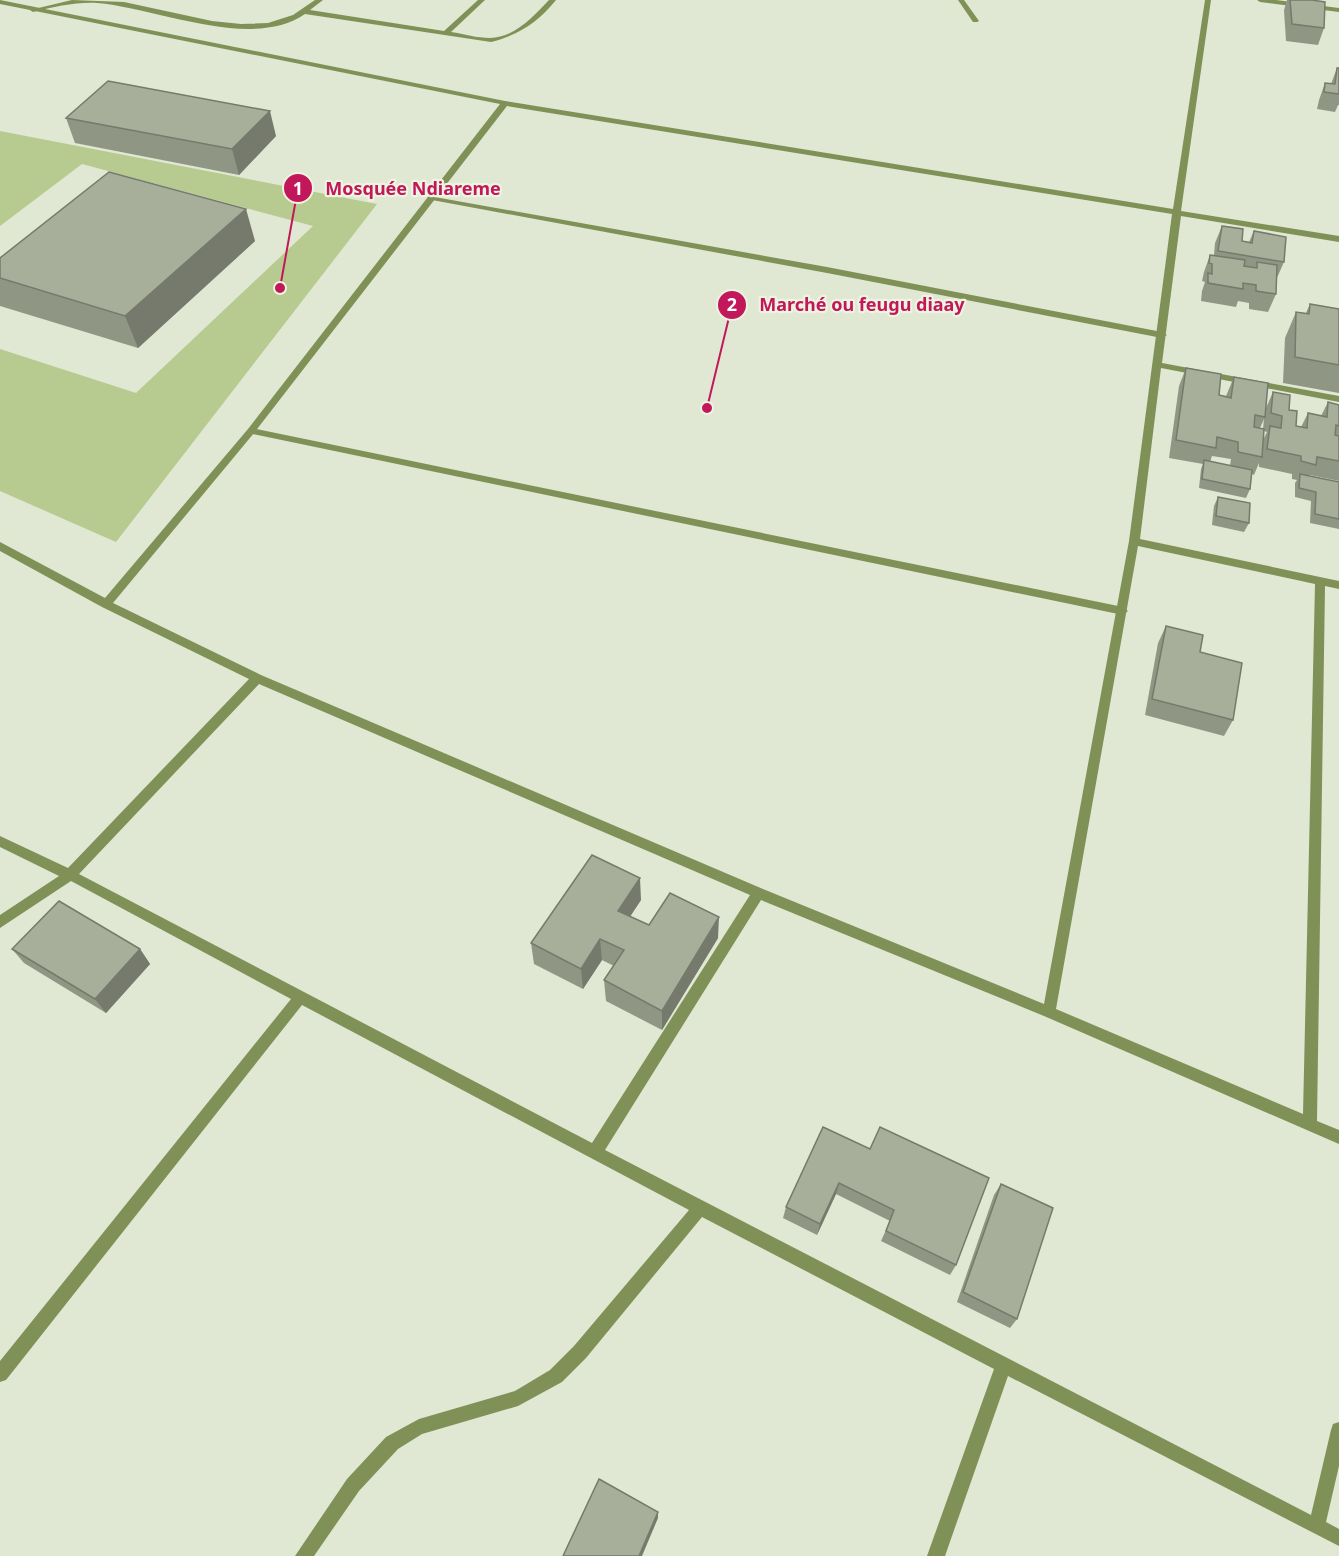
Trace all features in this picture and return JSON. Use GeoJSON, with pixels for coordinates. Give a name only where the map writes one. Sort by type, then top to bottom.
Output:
{"type":"FeatureCollection","features":[{"type":"Feature","properties":{"kind":"street"},"geometry":{"type":"LineString","coordinates":[[33,10],[67,2],[97,1],[248,28],[283,23],[307,12],[320,0]]}},
{"type":"Feature","properties":{"kind":"street"},"geometry":{"type":"LineString","coordinates":[[445,34],[482,0]]}},
{"type":"Feature","properties":{"kind":"street"},"geometry":{"type":"LineString","coordinates":[[307,12],[491,40],[513,35],[532,23],[553,0]]}},
{"type":"Feature","properties":{"kind":"street"},"geometry":{"type":"LineString","coordinates":[[961,0],[975,21]]}},
{"type":"Feature","properties":{"kind":"street"},"geometry":{"type":"LineString","coordinates":[[1048,1012],[1123,611],[1208,0]]}},
{"type":"Feature","properties":{"kind":"street"},"geometry":{"type":"LineString","coordinates":[[1260,0],[1339,10]]}},
{"type":"Feature","properties":{"kind":"street"},"geometry":{"type":"LineString","coordinates":[[0,2],[505,103],[1339,239]]}},
{"type":"Feature","properties":{"kind":"street"},"geometry":{"type":"LineString","coordinates":[[106,604],[251,431],[505,103]]}},
{"type":"Feature","properties":{"kind":"street"},"geometry":{"type":"LineString","coordinates":[[432,198],[827,270],[1162,335]]}},
{"type":"Feature","properties":{"kind":"street"},"geometry":{"type":"LineString","coordinates":[[1158,365],[1339,399]]}},
{"type":"Feature","properties":{"kind":"street"},"geometry":{"type":"LineString","coordinates":[[251,431],[1123,611]]}},
{"type":"Feature","properties":{"kind":"street"},"geometry":{"type":"LineString","coordinates":[[1134,541],[1339,585]]}},
{"type":"Feature","properties":{"kind":"street"},"geometry":{"type":"LineString","coordinates":[[0,546],[106,604],[257,678],[758,893],[1048,1012],[1339,1137]]}},
{"type":"Feature","properties":{"kind":"street"},"geometry":{"type":"LineString","coordinates":[[1310,1124],[1320,580]]}},
{"type":"Feature","properties":{"kind":"street"},"geometry":{"type":"LineString","coordinates":[[0,922],[70,875],[257,678]]}},
{"type":"Feature","properties":{"kind":"street"},"geometry":{"type":"LineString","coordinates":[[0,841],[70,875],[301,996],[700,1208],[1339,1538]]}},
{"type":"Feature","properties":{"kind":"street"},"geometry":{"type":"LineString","coordinates":[[595,1152],[758,893]]}},
{"type":"Feature","properties":{"kind":"street"},"geometry":{"type":"LineString","coordinates":[[0,1374],[301,996]]}},
{"type":"Feature","properties":{"kind":"street"},"geometry":{"type":"LineString","coordinates":[[304,1556],[353,1485],[392,1443],[419,1427],[519,1398],[556,1376],[580,1352],[700,1208]]}},
{"type":"Feature","properties":{"kind":"street"},"geometry":{"type":"LineString","coordinates":[[936,1556],[1004,1364]]}},
{"type":"Feature","properties":{"kind":"street"},"geometry":{"type":"LineString","coordinates":[[1317,1527],[1339,1430]]}},
{"type":"Feature","properties":{"kind":"green space"},"geometry":{"type":"Polygon","coordinates":[[[0,131],[377,204],[116,542],[0,491],[0,349],[136,393],[313,226],[82,164],[0,226],[0,131]]]}},
{"type":"Feature","properties":{"kind":"building"},"geometry":{"type":"Polygon","coordinates":[[[1290,0],[1325,2],[1324,28],[1292,24],[1290,0]]]}},
{"type":"Feature","properties":{"kind":"building"},"geometry":{"type":"Polygon","coordinates":[[[1337,68],[1339,68],[1339,94],[1324,92],[1325,83],[1335,84],[1337,68]]]}},
{"type":"Feature","properties":{"kind":"building"},"geometry":{"type":"Polygon","coordinates":[[[108,81],[270,111],[232,149],[66,118],[108,81]]]}},
{"type":"Feature","properties":{"kind":"building"},"geometry":{"type":"Polygon","coordinates":[[[109,172],[246,209],[125,316],[0,278],[0,258],[109,172]]]}},
{"type":"Feature","properties":{"kind":"building"},"geometry":{"type":"Polygon","coordinates":[[[1222,226],[1243,229],[1242,241],[1252,243],[1254,231],[1286,237],[1284,262],[1218,251],[1222,226]]]}},
{"type":"Feature","properties":{"kind":"building"},"geometry":{"type":"Polygon","coordinates":[[[1210,255],[1245,260],[1244,266],[1257,268],[1257,262],[1277,265],[1276,294],[1256,291],[1256,285],[1243,283],[1243,289],[1208,283],[1208,273],[1212,274],[1212,264],[1209,263],[1210,255]]]}},
{"type":"Feature","properties":{"kind":"building"},"geometry":{"type":"Polygon","coordinates":[[[1310,304],[1339,309],[1339,365],[1295,357],[1296,312],[1309,314],[1310,304]]]}},
{"type":"Feature","properties":{"kind":"building"},"geometry":{"type":"Polygon","coordinates":[[[1186,368],[1221,374],[1219,395],[1231,398],[1234,377],[1268,383],[1265,417],[1255,415],[1254,427],[1264,429],[1262,457],[1238,452],[1238,442],[1217,437],[1216,448],[1176,440],[1186,368]]]}},
{"type":"Feature","properties":{"kind":"building"},"geometry":{"type":"Polygon","coordinates":[[[1273,392],[1290,395],[1289,410],[1297,411],[1296,426],[1307,428],[1308,413],[1327,417],[1328,402],[1339,405],[1339,426],[1336,425],[1335,435],[1339,436],[1339,461],[1317,457],[1316,465],[1301,461],[1301,456],[1267,449],[1270,426],[1281,428],[1282,416],[1271,413],[1273,392]]]}},
{"type":"Feature","properties":{"kind":"building"},"geometry":{"type":"Polygon","coordinates":[[[1204,460],[1252,470],[1250,489],[1202,479],[1204,460]]]}},
{"type":"Feature","properties":{"kind":"building"},"geometry":{"type":"Polygon","coordinates":[[[1300,474],[1339,482],[1339,519],[1315,514],[1316,492],[1299,488],[1300,474]]]}},
{"type":"Feature","properties":{"kind":"building"},"geometry":{"type":"Polygon","coordinates":[[[1218,497],[1250,503],[1249,523],[1216,516],[1218,497]]]}},
{"type":"Feature","properties":{"kind":"building"},"geometry":{"type":"Polygon","coordinates":[[[1166,626],[1203,635],[1200,652],[1242,663],[1233,720],[1152,699],[1166,626]]]}},
{"type":"Feature","properties":{"kind":"building"},"geometry":{"type":"Polygon","coordinates":[[[592,855],[640,878],[618,911],[649,925],[670,893],[719,917],[662,1011],[604,980],[624,950],[600,939],[581,969],[531,943],[592,855]]]}},
{"type":"Feature","properties":{"kind":"building"},"geometry":{"type":"Polygon","coordinates":[[[59,901],[140,949],[95,999],[12,949],[59,901]]]}},
{"type":"Feature","properties":{"kind":"building"},"geometry":{"type":"Polygon","coordinates":[[[823,1127],[870,1149],[880,1127],[989,1178],[956,1265],[886,1231],[894,1210],[839,1183],[820,1224],[786,1207],[823,1127]]]}},
{"type":"Feature","properties":{"kind":"building"},"geometry":{"type":"Polygon","coordinates":[[[1001,1184],[1053,1208],[1017,1319],[963,1292],[1001,1184]]]}},
{"type":"Feature","properties":{"kind":"building"},"geometry":{"type":"Polygon","coordinates":[[[599,1479],[658,1512],[639,1556],[563,1556],[599,1479]]]}},
{"type":"Feature","properties":{"kind":"place","name":"Mosquée Ndiareme"},"geometry":{"type":"Point","coordinates":[280,288]}},
{"type":"Feature","properties":{"kind":"place","name":"Marché ou feugu diaay"},"geometry":{"type":"Point","coordinates":[707,408]}}]}
